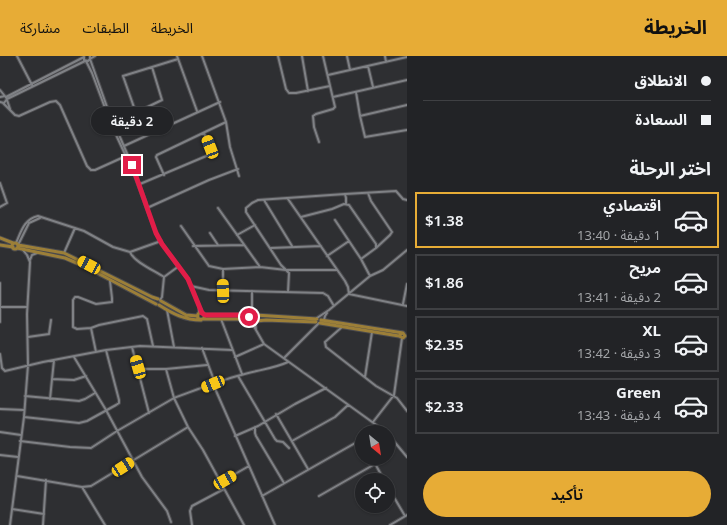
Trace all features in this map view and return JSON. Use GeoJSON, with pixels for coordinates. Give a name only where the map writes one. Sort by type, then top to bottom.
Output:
{"type":"FeatureCollection","features":[{"type":"Feature","properties":{"kind":"main road"},"geometry":{"type":"LineString","coordinates":[[2,240],[16,245],[64,253],[160,300],[186,315],[201,314],[266,320],[319,321],[342,327],[404,336]]}},
{"type":"Feature","properties":{"kind":"main road"},"geometry":{"type":"LineString","coordinates":[[1,246],[5,244],[2,240]]}},
{"type":"Feature","properties":{"kind":"main road"},"geometry":{"type":"LineString","coordinates":[[1,246],[16,245],[22,249],[65,258],[86,267],[186,319],[319,321],[404,336]]}},
{"type":"Feature","properties":{"kind":"main road"},"geometry":{"type":"LineString","coordinates":[[158,305],[156,301],[160,300]]}},
{"type":"Feature","properties":{"kind":"main road"},"geometry":{"type":"LineString","coordinates":[[201,314],[199,319],[202,320]]}},
{"type":"Feature","properties":{"kind":"main road"},"geometry":{"type":"LineString","coordinates":[[201,314],[202,320]]}},
{"type":"Feature","properties":{"kind":"street"},"geometry":{"type":"LineString","coordinates":[[17,56],[32,85]]}},
{"type":"Feature","properties":{"kind":"street"},"geometry":{"type":"LineString","coordinates":[[32,85],[84,56],[126,156],[154,230],[160,241],[188,279],[201,314]]}},
{"type":"Feature","properties":{"kind":"street"},"geometry":{"type":"LineString","coordinates":[[11,110],[1,103],[6,98],[95,56]]}},
{"type":"Feature","properties":{"kind":"street"},"geometry":{"type":"LineString","coordinates":[[202,56],[220,102],[226,122],[230,147],[239,176]]}},
{"type":"Feature","properties":{"kind":"street"},"geometry":{"type":"LineString","coordinates":[[278,56],[287,91],[291,94],[330,86]]}},
{"type":"Feature","properties":{"kind":"street"},"geometry":{"type":"LineString","coordinates":[[302,56],[308,91]]}},
{"type":"Feature","properties":{"kind":"street"},"geometry":{"type":"LineString","coordinates":[[319,142],[314,127],[313,116],[335,108],[323,56]]}},
{"type":"Feature","properties":{"kind":"street"},"geometry":{"type":"LineString","coordinates":[[347,56],[350,70]]}},
{"type":"Feature","properties":{"kind":"street"},"geometry":{"type":"LineString","coordinates":[[385,56],[386,62]]}},
{"type":"Feature","properties":{"kind":"street"},"geometry":{"type":"LineString","coordinates":[[136,113],[123,76],[177,57],[197,111]]}},
{"type":"Feature","properties":{"kind":"street"},"geometry":{"type":"LineString","coordinates":[[328,75],[407,57]]}},
{"type":"Feature","properties":{"kind":"street"},"geometry":{"type":"LineString","coordinates":[[90,58],[112,124],[124,146],[140,184],[146,207]]}},
{"type":"Feature","properties":{"kind":"street"},"geometry":{"type":"LineString","coordinates":[[368,66],[373,87]]}},
{"type":"Feature","properties":{"kind":"street"},"geometry":{"type":"LineString","coordinates":[[112,124],[162,100],[152,67]]}},
{"type":"Feature","properties":{"kind":"street"},"geometry":{"type":"LineString","coordinates":[[333,97],[407,80]]}},
{"type":"Feature","properties":{"kind":"street"},"geometry":{"type":"LineString","coordinates":[[0,90],[6,98],[11,110],[15,115],[20,116],[50,102],[56,101],[60,105],[87,166],[91,170],[95,170],[126,156]]}},
{"type":"Feature","properties":{"kind":"street"},"geometry":{"type":"LineString","coordinates":[[356,92],[363,133],[367,138],[407,130]]}},
{"type":"Feature","properties":{"kind":"street"},"geometry":{"type":"LineString","coordinates":[[0,97],[6,98]]}},
{"type":"Feature","properties":{"kind":"street"},"geometry":{"type":"LineString","coordinates":[[124,146],[197,111],[220,102]]}},
{"type":"Feature","properties":{"kind":"street"},"geometry":{"type":"LineString","coordinates":[[360,116],[407,105]]}},
{"type":"Feature","properties":{"kind":"street"},"geometry":{"type":"LineString","coordinates":[[164,174],[156,156],[226,122]]}},
{"type":"Feature","properties":{"kind":"street"},"geometry":{"type":"LineString","coordinates":[[140,184],[211,154],[212,152],[204,133]]}},
{"type":"Feature","properties":{"kind":"street"},"geometry":{"type":"LineString","coordinates":[[146,207],[238,169]]}},
{"type":"Feature","properties":{"kind":"street"},"geometry":{"type":"LineString","coordinates":[[0,183],[7,202],[0,207]]}},
{"type":"Feature","properties":{"kind":"street"},"geometry":{"type":"LineString","coordinates":[[288,292],[288,273],[281,265],[246,212],[246,208],[252,202],[277,198],[396,191],[407,200]]}},
{"type":"Feature","properties":{"kind":"street"},"geometry":{"type":"LineString","coordinates":[[361,259],[376,248],[392,232],[371,201],[368,193]]}},
{"type":"Feature","properties":{"kind":"street"},"geometry":{"type":"LineString","coordinates":[[345,194],[346,204]]}},
{"type":"Feature","properties":{"kind":"street"},"geometry":{"type":"LineString","coordinates":[[288,198],[348,287],[349,294]]}},
{"type":"Feature","properties":{"kind":"street"},"geometry":{"type":"LineString","coordinates":[[264,199],[292,246]]}},
{"type":"Feature","properties":{"kind":"street"},"geometry":{"type":"LineString","coordinates":[[346,204],[353,209],[376,244],[376,248]]}},
{"type":"Feature","properties":{"kind":"street"},"geometry":{"type":"LineString","coordinates":[[301,217],[346,204]]}},
{"type":"Feature","properties":{"kind":"street"},"geometry":{"type":"LineString","coordinates":[[218,208],[260,268]]}},
{"type":"Feature","properties":{"kind":"street"},"geometry":{"type":"LineString","coordinates":[[16,245],[29,223],[42,218],[89,233],[113,247],[130,252],[160,241]]}},
{"type":"Feature","properties":{"kind":"street"},"geometry":{"type":"LineString","coordinates":[[335,220],[361,259],[370,276]]}},
{"type":"Feature","properties":{"kind":"street"},"geometry":{"type":"LineString","coordinates":[[237,235],[255,225]]}},
{"type":"Feature","properties":{"kind":"street"},"geometry":{"type":"LineString","coordinates":[[181,226],[209,266],[223,269],[260,268],[286,270],[336,270]]}},
{"type":"Feature","properties":{"kind":"street"},"geometry":{"type":"LineString","coordinates":[[64,253],[75,228]]}},
{"type":"Feature","properties":{"kind":"street"},"geometry":{"type":"LineString","coordinates":[[210,233],[218,245]]}},
{"type":"Feature","properties":{"kind":"street"},"geometry":{"type":"LineString","coordinates":[[327,256],[349,240]]}},
{"type":"Feature","properties":{"kind":"street"},"geometry":{"type":"LineString","coordinates":[[194,246],[244,245]]}},
{"type":"Feature","properties":{"kind":"street"},"geometry":{"type":"LineString","coordinates":[[271,248],[321,246]]}},
{"type":"Feature","properties":{"kind":"street"},"geometry":{"type":"LineString","coordinates":[[22,249],[27,254],[30,262]]}},
{"type":"Feature","properties":{"kind":"street"},"geometry":{"type":"LineString","coordinates":[[284,358],[329,310],[370,276],[383,270],[407,250]]}},
{"type":"Feature","properties":{"kind":"street"},"geometry":{"type":"LineString","coordinates":[[10,525],[24,416],[28,365],[30,262],[33,254],[41,252]]}},
{"type":"Feature","properties":{"kind":"street"},"geometry":{"type":"LineString","coordinates":[[130,252],[131,255],[139,261],[164,277]]}},
{"type":"Feature","properties":{"kind":"street"},"geometry":{"type":"LineString","coordinates":[[401,256],[407,256]]}},
{"type":"Feature","properties":{"kind":"street"},"geometry":{"type":"LineString","coordinates":[[160,300],[162,297],[164,277],[179,266]]}},
{"type":"Feature","properties":{"kind":"street"},"geometry":{"type":"LineString","coordinates":[[223,269],[223,291]]}},
{"type":"Feature","properties":{"kind":"street"},"geometry":{"type":"LineString","coordinates":[[110,280],[112,302],[98,304],[75,297],[73,300],[73,327],[77,329],[91,328],[133,318],[146,317],[153,346]]}},
{"type":"Feature","properties":{"kind":"street"},"geometry":{"type":"LineString","coordinates":[[0,283],[0,322]]}},
{"type":"Feature","properties":{"kind":"street"},"geometry":{"type":"LineString","coordinates":[[403,305],[407,284]]}},
{"type":"Feature","properties":{"kind":"street"},"geometry":{"type":"LineString","coordinates":[[191,286],[223,291],[323,293],[328,296],[334,306]]}},
{"type":"Feature","properties":{"kind":"street"},"geometry":{"type":"LineString","coordinates":[[252,291],[253,319],[256,330],[264,344],[377,425]]}},
{"type":"Feature","properties":{"kind":"street"},"geometry":{"type":"LineString","coordinates":[[349,294],[407,306]]}},
{"type":"Feature","properties":{"kind":"street"},"geometry":{"type":"LineString","coordinates":[[1,307],[28,307]]}},
{"type":"Feature","properties":{"kind":"street"},"geometry":{"type":"LineString","coordinates":[[167,310],[174,347]]}},
{"type":"Feature","properties":{"kind":"street"},"geometry":{"type":"LineString","coordinates":[[319,321],[329,310]]}},
{"type":"Feature","properties":{"kind":"street"},"geometry":{"type":"LineString","coordinates":[[221,319],[242,374]]}},
{"type":"Feature","properties":{"kind":"street"},"geometry":{"type":"LineString","coordinates":[[28,337],[49,334],[51,320]]}},
{"type":"Feature","properties":{"kind":"street"},"geometry":{"type":"LineString","coordinates":[[342,327],[326,340],[325,345],[365,377],[389,394],[394,395],[407,411]]}},
{"type":"Feature","properties":{"kind":"street"},"geometry":{"type":"LineString","coordinates":[[91,328],[96,353]]}},
{"type":"Feature","properties":{"kind":"street"},"geometry":{"type":"LineString","coordinates":[[365,377],[372,332]]}},
{"type":"Feature","properties":{"kind":"street"},"geometry":{"type":"LineString","coordinates":[[373,422],[394,395],[404,336]]}},
{"type":"Feature","properties":{"kind":"street"},"geometry":{"type":"LineString","coordinates":[[235,356],[264,344]]}},
{"type":"Feature","properties":{"kind":"street"},"geometry":{"type":"LineString","coordinates":[[0,354],[2,368],[5,371],[74,356],[132,347],[153,346],[232,350]]}},
{"type":"Feature","properties":{"kind":"street"},"geometry":{"type":"LineString","coordinates":[[132,347],[149,413]]}},
{"type":"Feature","properties":{"kind":"street"},"geometry":{"type":"LineString","coordinates":[[202,348],[207,365],[235,436],[250,466],[275,525]]}},
{"type":"Feature","properties":{"kind":"street"},"geometry":{"type":"LineString","coordinates":[[24,416],[79,423],[87,421],[119,403],[106,350]]}},
{"type":"Feature","properties":{"kind":"street"},"geometry":{"type":"LineString","coordinates":[[74,356],[106,410],[146,483],[167,511],[170,522]]}},
{"type":"Feature","properties":{"kind":"street"},"geometry":{"type":"LineString","coordinates":[[50,399],[54,360]]}},
{"type":"Feature","properties":{"kind":"street"},"geometry":{"type":"LineString","coordinates":[[20,441],[89,448],[174,398],[242,374],[288,362]]}},
{"type":"Feature","properties":{"kind":"street"},"geometry":{"type":"LineString","coordinates":[[138,369],[166,369],[207,365]]}},
{"type":"Feature","properties":{"kind":"street"},"geometry":{"type":"LineString","coordinates":[[166,369],[174,398],[188,427],[203,450],[244,525]]}},
{"type":"Feature","properties":{"kind":"street"},"geometry":{"type":"LineString","coordinates":[[52,379],[74,380],[86,376]]}},
{"type":"Feature","properties":{"kind":"street"},"geometry":{"type":"LineString","coordinates":[[238,376],[277,441],[283,442],[289,448]]}},
{"type":"Feature","properties":{"kind":"street"},"geometry":{"type":"LineString","coordinates":[[235,436],[256,427],[276,414],[326,388]]}},
{"type":"Feature","properties":{"kind":"street"},"geometry":{"type":"LineString","coordinates":[[25,396],[79,401],[95,393]]}},
{"type":"Feature","properties":{"kind":"street"},"geometry":{"type":"LineString","coordinates":[[292,441],[335,417],[348,405]]}},
{"type":"Feature","properties":{"kind":"street"},"geometry":{"type":"LineString","coordinates":[[0,408],[24,410]]}},
{"type":"Feature","properties":{"kind":"street"},"geometry":{"type":"LineString","coordinates":[[276,414],[308,469]]}},
{"type":"Feature","properties":{"kind":"street"},"geometry":{"type":"LineString","coordinates":[[16,476],[82,487],[94,484],[188,427]]}},
{"type":"Feature","properties":{"kind":"street"},"geometry":{"type":"LineString","coordinates":[[256,427],[256,436],[284,483]]}},
{"type":"Feature","properties":{"kind":"street"},"geometry":{"type":"LineString","coordinates":[[0,432],[21,435]]}},
{"type":"Feature","properties":{"kind":"street"},"geometry":{"type":"LineString","coordinates":[[262,496],[355,443]]}},
{"type":"Feature","properties":{"kind":"street"},"geometry":{"type":"LineString","coordinates":[[395,443],[407,457]]}},
{"type":"Feature","properties":{"kind":"street"},"geometry":{"type":"LineString","coordinates":[[0,455],[18,457]]}},
{"type":"Feature","properties":{"kind":"street"},"geometry":{"type":"LineString","coordinates":[[319,496],[373,465]]}},
{"type":"Feature","properties":{"kind":"street"},"geometry":{"type":"LineString","coordinates":[[220,482],[250,466]]}},
{"type":"Feature","properties":{"kind":"street"},"geometry":{"type":"LineString","coordinates":[[44,525],[46,480]]}},
{"type":"Feature","properties":{"kind":"street"},"geometry":{"type":"LineString","coordinates":[[82,487],[106,525]]}},
{"type":"Feature","properties":{"kind":"street"},"geometry":{"type":"LineString","coordinates":[[192,525],[190,511],[192,506],[224,489]]}},
{"type":"Feature","properties":{"kind":"street"},"geometry":{"type":"LineString","coordinates":[[390,525],[406,516],[395,498]]}},
{"type":"Feature","properties":{"kind":"street"},"geometry":{"type":"LineString","coordinates":[[12,509],[44,514]]}},
{"type":"Feature","properties":{"kind":"route"},"geometry":{"type":"LineString","coordinates":[[132,165],[140,184],[156,233],[162,244],[188,279],[202,313],[205,315],[253,315],[257,319],[252,323],[250,322],[249,317]]}}]}
